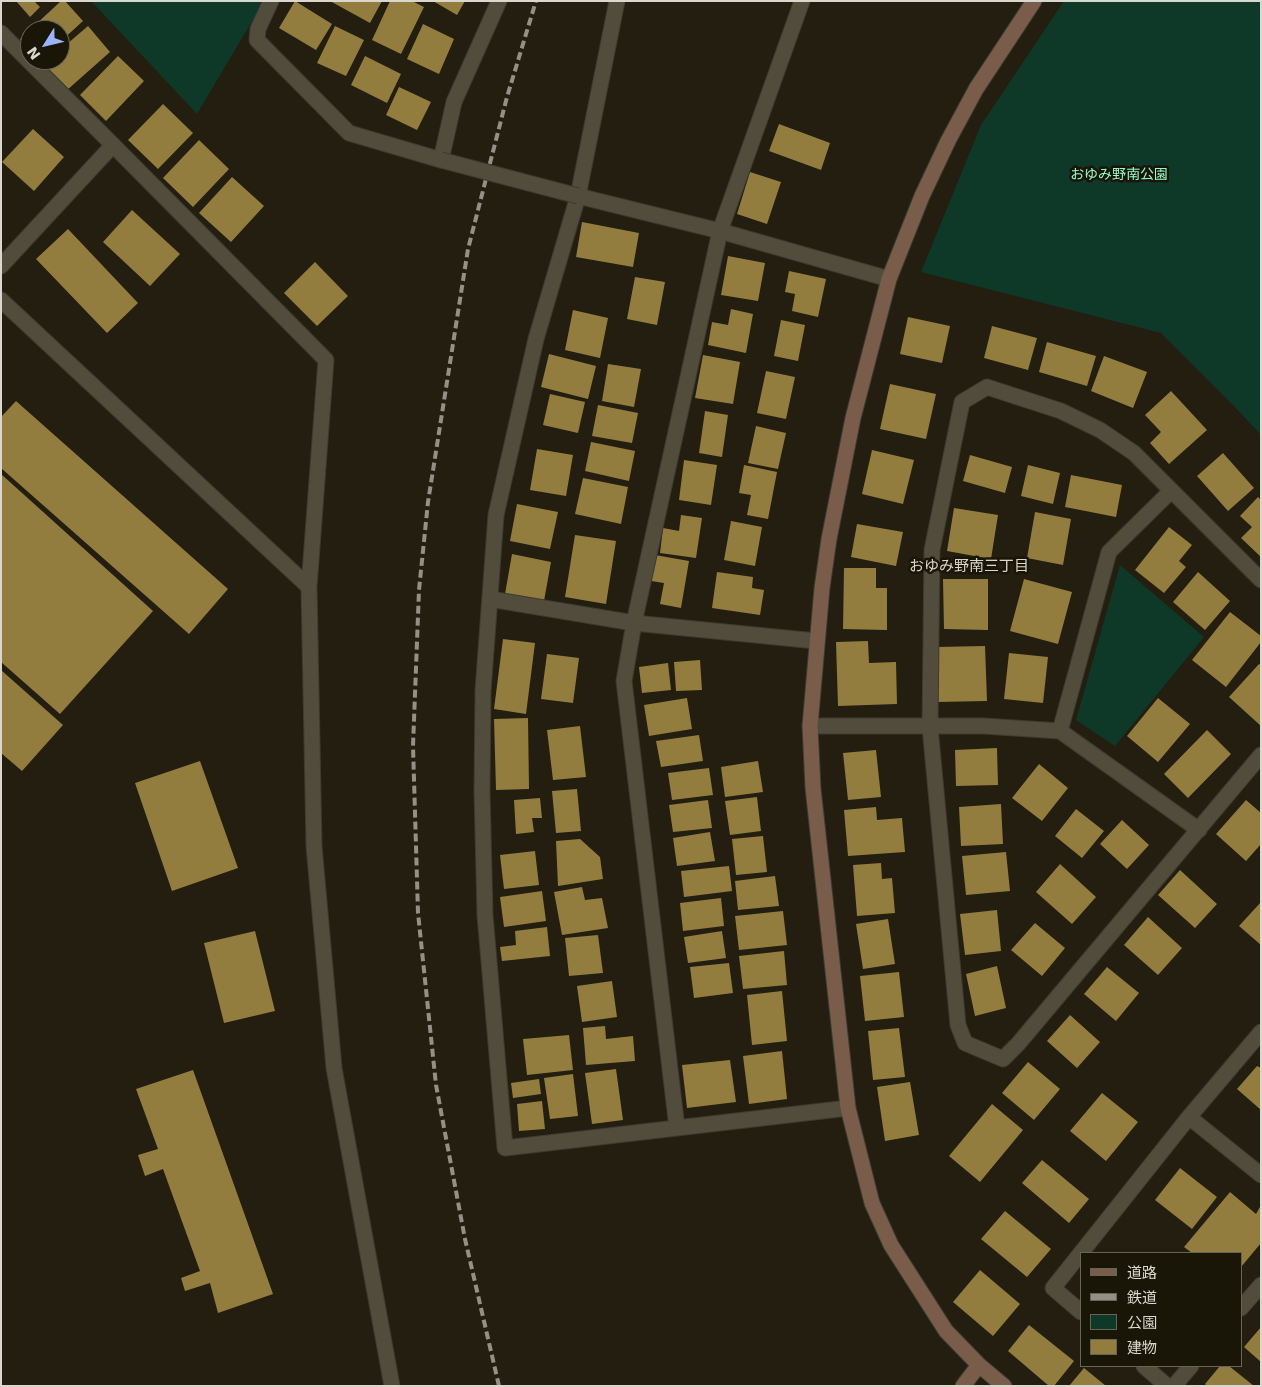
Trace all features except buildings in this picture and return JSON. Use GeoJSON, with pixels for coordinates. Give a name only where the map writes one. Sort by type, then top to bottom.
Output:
{"type":"FeatureCollection","features":[{"type":"Feature","properties":{"kind":"street"},"geometry":{"type":"LineString","coordinates":[[272,1],[258,29],[257,40],[349,133],[441,160],[720,231],[889,279]]}},
{"type":"Feature","properties":{"kind":"street"},"geometry":{"type":"LineString","coordinates":[[441,160],[454,102],[499,1]]}},
{"type":"Feature","properties":{"kind":"street"},"geometry":{"type":"LineString","coordinates":[[617,1],[578,196],[536,339],[496,515],[483,691],[483,829],[485,915],[505,1148],[848,1108]]}},
{"type":"Feature","properties":{"kind":"street"},"geometry":{"type":"LineString","coordinates":[[678,1128],[624,681],[634,623],[720,231],[802,1]]}},
{"type":"Feature","properties":{"kind":"street"},"geometry":{"type":"LineString","coordinates":[[1004,1386],[980,1366],[946,1331],[891,1246],[872,1202],[848,1108],[813,788],[810,726],[816,641],[829,539],[853,418],[889,279],[922,196],[948,141],[976,88],[1034,1]]}},
{"type":"Feature","properties":{"kind":"street"},"geometry":{"type":"LineString","coordinates":[[1,33],[326,360],[309,587],[314,846],[334,1068],[392,1386]]}},
{"type":"Feature","properties":{"kind":"street"},"geometry":{"type":"LineString","coordinates":[[1,266],[113,145]]}},
{"type":"Feature","properties":{"kind":"street"},"geometry":{"type":"LineString","coordinates":[[1,300],[309,587]]}},
{"type":"Feature","properties":{"kind":"street"},"geometry":{"type":"LineString","coordinates":[[1261,580],[1134,453],[1100,430],[1061,411],[987,387],[962,402],[932,550],[930,727],[958,1025],[965,1043],[1003,1058],[1018,1044],[1261,755]]}},
{"type":"Feature","properties":{"kind":"street"},"geometry":{"type":"LineString","coordinates":[[1060,731],[1109,552],[1171,491]]}},
{"type":"Feature","properties":{"kind":"street"},"geometry":{"type":"LineString","coordinates":[[490,599],[634,623],[816,641]]}},
{"type":"Feature","properties":{"kind":"street"},"geometry":{"type":"LineString","coordinates":[[810,726],[984,726],[1060,731],[1199,830]]}},
{"type":"Feature","properties":{"kind":"street"},"geometry":{"type":"LineString","coordinates":[[1081,1252],[1189,1117],[1261,1032]]}},
{"type":"Feature","properties":{"kind":"street"},"geometry":{"type":"LineString","coordinates":[[1189,1117],[1261,1175]]}},
{"type":"Feature","properties":{"kind":"street"},"geometry":{"type":"LineString","coordinates":[[1080,1253],[1052,1288],[1080,1311]]}},
{"type":"Feature","properties":{"kind":"street"},"geometry":{"type":"LineString","coordinates":[[1242,1307],[1261,1285]]}},
{"type":"Feature","properties":{"kind":"street"},"geometry":{"type":"LineString","coordinates":[[962,1386],[980,1366]]}},
{"type":"Feature","properties":{"kind":"street"},"geometry":{"type":"LineString","coordinates":[[1145,1367],[1167,1386]]}},
{"type":"Feature","properties":{"kind":"street"},"geometry":{"type":"LineString","coordinates":[[1174,1386],[1190,1367]]}},
{"type":"Feature","properties":{"kind":"green space"},"geometry":{"type":"Polygon","coordinates":[[[91,1],[264,1],[197,114],[91,1]]]}},
{"type":"Feature","properties":{"kind":"green space","name":"おゆみ野南公園"},"geometry":{"type":"Polygon","coordinates":[[[1064,1],[1261,1],[1261,435],[1161,333],[921,272],[981,125],[1064,1]]]}},
{"type":"Feature","properties":{"kind":"green space"},"geometry":{"type":"Polygon","coordinates":[[[1120,565],[1204,637],[1115,746],[1076,720],[1120,565]]]}},
{"type":"Feature","properties":{"kind":"railway"},"geometry":{"type":"LineString","coordinates":[[499,1386],[465,1239],[436,1085],[418,913],[413,746],[419,590],[428,502],[468,249],[507,97],[536,1]]}},
{"type":"Feature","properties":{"kind":"district","name":"おゆみ野南三丁目"},"geometry":{"type":"Point","coordinates":[969,567]}}]}
